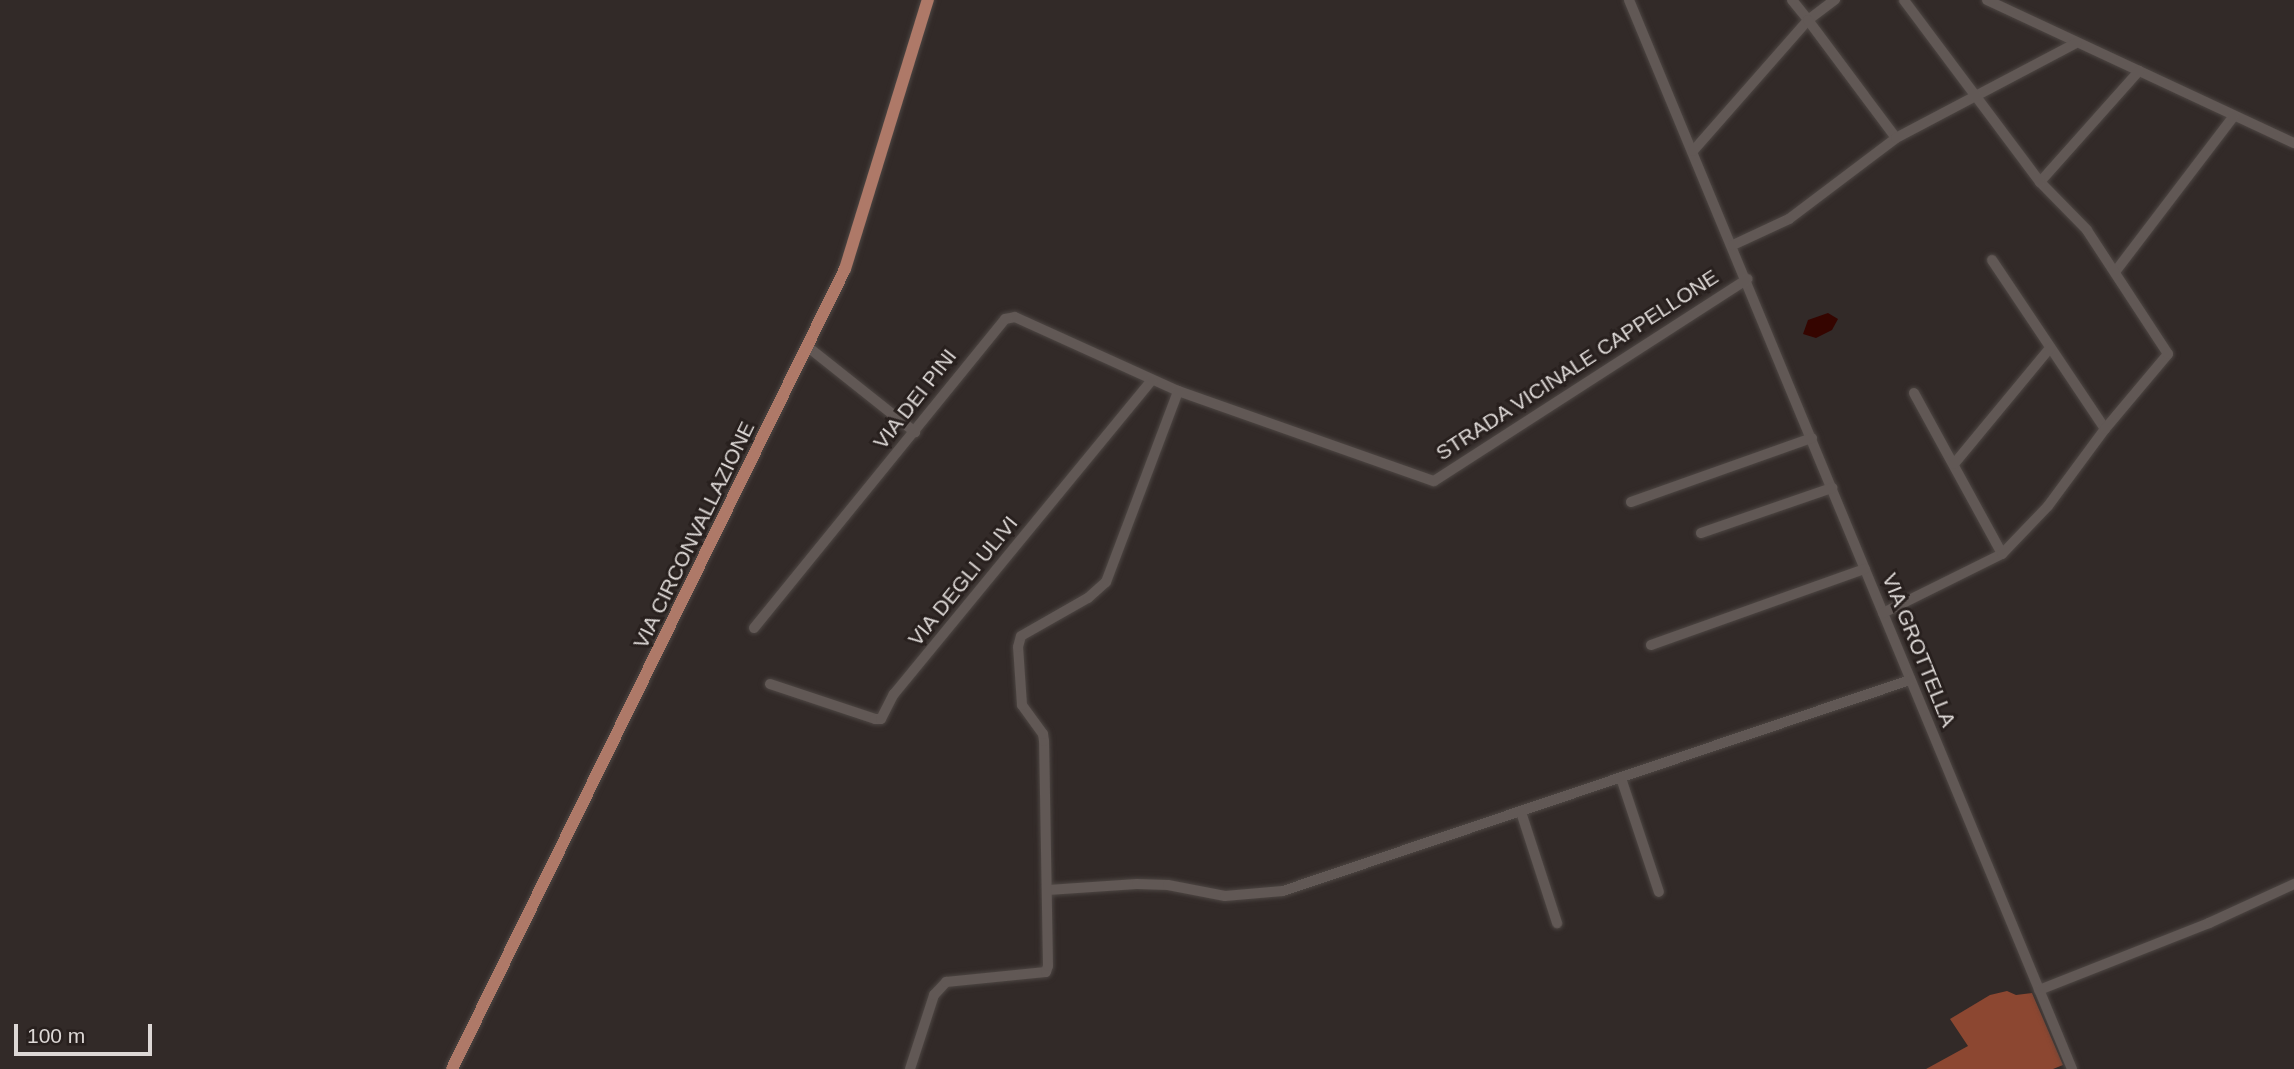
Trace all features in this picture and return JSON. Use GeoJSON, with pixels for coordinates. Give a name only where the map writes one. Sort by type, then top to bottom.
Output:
{"type":"FeatureCollection","features":[{"type":"Feature","properties":{"kind":"main road","name":"VIA CIRCONVALLAZIONE"},"geometry":{"type":"LineString","coordinates":[[452,1069],[845,269],[928,0]]}},
{"type":"Feature","properties":{"kind":"street","name":"VIA GROTTELLA"},"geometry":{"type":"LineString","coordinates":[[1629,0],[1733,245],[2072,1069]]}},
{"type":"Feature","properties":{"kind":"street"},"geometry":{"type":"LineString","coordinates":[[1792,0],[1896,138]]}},
{"type":"Feature","properties":{"kind":"street"},"geometry":{"type":"LineString","coordinates":[[1693,151],[1808,20],[1835,0]]}},
{"type":"Feature","properties":{"kind":"street"},"geometry":{"type":"LineString","coordinates":[[1883,613],[2002,554],[2048,506],[2105,429],[2168,354],[2087,230],[2040,182],[1904,0]]}},
{"type":"Feature","properties":{"kind":"street"},"geometry":{"type":"LineString","coordinates":[[1987,0],[2294,143]]}},
{"type":"Feature","properties":{"kind":"street"},"geometry":{"type":"LineString","coordinates":[[1733,245],[1790,219],[1896,138],[2076,43]]}},
{"type":"Feature","properties":{"kind":"street"},"geometry":{"type":"LineString","coordinates":[[2040,182],[2139,71]]}},
{"type":"Feature","properties":{"kind":"street"},"geometry":{"type":"LineString","coordinates":[[2115,272],[2234,116]]}},
{"type":"Feature","properties":{"kind":"street"},"geometry":{"type":"LineString","coordinates":[[1992,260],[2105,429]]}},
{"type":"Feature","properties":{"kind":"street","name":"STRADA VICINALE CAPPELLONE"},"geometry":{"type":"LineString","coordinates":[[1152,380],[1434,481],[1747,279]]}},
{"type":"Feature","properties":{"kind":"street","name":"VIA DEI PINI"},"geometry":{"type":"LineString","coordinates":[[754,628],[1005,319],[1016,317],[1152,380]]}},
{"type":"Feature","properties":{"kind":"street"},"geometry":{"type":"LineString","coordinates":[[808,347],[915,432]]}},
{"type":"Feature","properties":{"kind":"street"},"geometry":{"type":"LineString","coordinates":[[1954,464],[2050,348]]}},
{"type":"Feature","properties":{"kind":"street","name":"VIA DEGLI ULIVI"},"geometry":{"type":"LineString","coordinates":[[770,684],[881,719],[894,694],[1152,380]]}},
{"type":"Feature","properties":{"kind":"street"},"geometry":{"type":"LineString","coordinates":[[910,1069],[934,995],[946,982],[1045,972],[1049,944],[1044,741],[1043,734],[1022,705],[1018,647],[1021,636],[1088,598],[1106,582],[1178,391]]}},
{"type":"Feature","properties":{"kind":"street"},"geometry":{"type":"LineString","coordinates":[[1914,393],[2002,554]]}},
{"type":"Feature","properties":{"kind":"street"},"geometry":{"type":"LineString","coordinates":[[1631,502],[1812,438]]}},
{"type":"Feature","properties":{"kind":"street"},"geometry":{"type":"LineString","coordinates":[[1701,533],[1832,488]]}},
{"type":"Feature","properties":{"kind":"street"},"geometry":{"type":"LineString","coordinates":[[1651,645],[1865,569]]}},
{"type":"Feature","properties":{"kind":"street"},"geometry":{"type":"LineString","coordinates":[[1048,890],[1137,884],[1168,885],[1225,896],[1283,891],[1910,680]]}},
{"type":"Feature","properties":{"kind":"street"},"geometry":{"type":"LineString","coordinates":[[1621,778],[1659,892]]}},
{"type":"Feature","properties":{"kind":"street"},"geometry":{"type":"LineString","coordinates":[[1521,812],[1557,923]]}},
{"type":"Feature","properties":{"kind":"street"},"geometry":{"type":"LineString","coordinates":[[2039,990],[2209,923],[2294,884]]}},
{"type":"Feature","properties":{"kind":"shaded area"},"geometry":{"type":"Polygon","coordinates":[[[1828,313],[1838,319],[1832,330],[1816,338],[1803,334],[1808,320],[1828,313]]]}},
{"type":"Feature","properties":{"kind":"shaded area"},"geometry":{"type":"Polygon","coordinates":[[[2007,991],[2016,995],[2032,993],[2063,1065],[2053,1069],[1926,1069],[1968,1046],[1950,1019],[1990,995],[2007,991]]]}}]}
